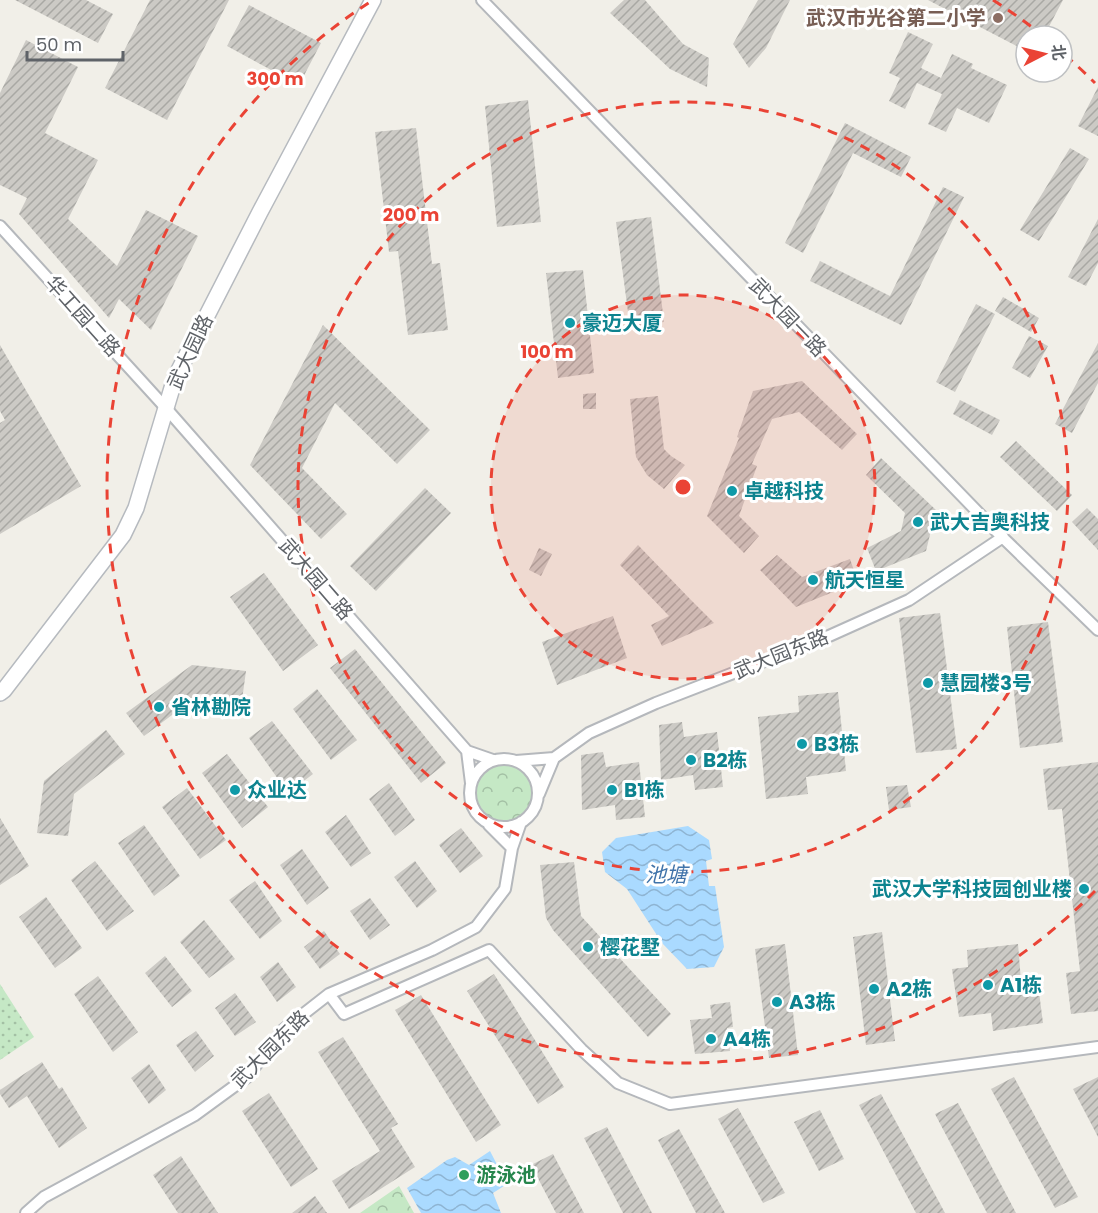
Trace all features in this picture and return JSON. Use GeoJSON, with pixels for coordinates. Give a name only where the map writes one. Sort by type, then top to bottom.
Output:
{"type":"FeatureCollection","features":[{"type":"Feature","properties":{"kind":"street","name":"武大园路"},"geometry":{"type":"LineString","coordinates":[[0,693],[123,535],[136,508],[175,378],[373,0]]}},
{"type":"Feature","properties":{"kind":"street","name":"武大园一路"},"geometry":{"type":"LineString","coordinates":[[482,0],[1003,537],[1098,630]]}},
{"type":"Feature","properties":{"kind":"street","name":"华工园二路"},"geometry":{"type":"LineString","coordinates":[[0,226],[165,407]]}},
{"type":"Feature","properties":{"kind":"street","name":"武大园二路"},"geometry":{"type":"LineString","coordinates":[[165,407],[467,751]]}},
{"type":"Feature","properties":{"kind":"street","name":"武大园东路"},"geometry":{"type":"LineString","coordinates":[[554,758],[589,733],[656,703],[829,636],[909,600],[1003,537]]}},
{"type":"Feature","properties":{"kind":"street"},"geometry":{"type":"LineString","coordinates":[[471,784],[467,751],[493,760]]}},
{"type":"Feature","properties":{"kind":"street"},"geometry":{"type":"LineString","coordinates":[[488,823],[499,827],[510,826],[530,815],[554,758],[493,760],[483,765],[475,773],[469,795],[472,807],[512,848]]}},
{"type":"Feature","properties":{"kind":"street"},"geometry":{"type":"LineString","coordinates":[[516,760],[533,774],[538,795]]}},
{"type":"Feature","properties":{"kind":"street","name":"武大园东路"},"geometry":{"type":"LineString","coordinates":[[26,1213],[44,1197],[195,1115],[247,1077],[283,1030],[329,994],[432,950],[476,927],[505,889],[512,848],[521,822]]}},
{"type":"Feature","properties":{"kind":"street"},"geometry":{"type":"LineString","coordinates":[[329,994],[344,1014],[489,950],[582,1050],[618,1083],[670,1104],[1098,1047]]}},
{"type":"Feature","properties":{"kind":"green space"},"geometry":{"type":"Polygon","coordinates":[[[498,765],[510,765],[520,769],[528,777],[532,793],[528,809],[520,817],[510,821],[498,821],[488,817],[480,809],[476,799],[476,787],[480,777],[488,769],[498,765]]]}},
{"type":"Feature","properties":{"kind":"green space"},"geometry":{"type":"Polygon","coordinates":[[[0,984],[34,1037],[0,1060],[0,984]]]}},
{"type":"Feature","properties":{"kind":"green space"},"geometry":{"type":"Polygon","coordinates":[[[399,1186],[414,1213],[360,1213],[399,1186]]]}},
{"type":"Feature","properties":{"kind":"water","name":"池塘"},"geometry":{"type":"Polygon","coordinates":[[[688,826],[709,840],[712,859],[706,861],[709,886],[715,886],[724,947],[714,967],[687,969],[662,943],[627,889],[605,872],[602,852],[616,838],[688,826]]]}},
{"type":"Feature","properties":{"kind":"water","name":"游泳池"},"geometry":{"type":"Polygon","coordinates":[[[490,1151],[507,1184],[493,1193],[501,1213],[421,1213],[407,1188],[447,1160],[455,1157],[469,1165],[490,1151]]]}},
{"type":"Feature","properties":{"kind":"building"},"geometry":{"type":"Polygon","coordinates":[[[15,0],[86,0],[113,14],[98,43],[15,0]]]}},
{"type":"Feature","properties":{"kind":"building"},"geometry":{"type":"Polygon","coordinates":[[[150,0],[229,0],[167,120],[105,88],[150,0]]]}},
{"type":"Feature","properties":{"kind":"building"},"geometry":{"type":"Polygon","coordinates":[[[624,0],[645,0],[683,44],[709,58],[707,87],[670,69],[610,13],[624,0]]]}},
{"type":"Feature","properties":{"kind":"building"},"geometry":{"type":"Polygon","coordinates":[[[758,0],[790,0],[766,48],[749,68],[733,44],[758,0]]]}},
{"type":"Feature","properties":{"kind":"building"},"geometry":{"type":"Polygon","coordinates":[[[928,0],[1063,0],[1050,24],[1014,24],[1014,45],[928,0]]]}},
{"type":"Feature","properties":{"kind":"building"},"geometry":{"type":"Polygon","coordinates":[[[249,5],[321,43],[299,85],[227,46],[249,5]]]}},
{"type":"Feature","properties":{"kind":"building"},"geometry":{"type":"Polygon","coordinates":[[[908,32],[933,44],[921,68],[941,78],[952,54],[973,64],[971,68],[1007,85],[989,123],[957,108],[946,132],[928,124],[942,94],[917,83],[905,109],[889,101],[900,78],[889,73],[908,32]]]}},
{"type":"Feature","properties":{"kind":"building"},"geometry":{"type":"Polygon","coordinates":[[[26,40],[78,67],[45,133],[98,160],[68,219],[117,266],[146,210],[198,236],[151,330],[119,299],[109,318],[19,214],[27,198],[0,185],[0,93],[26,40]]]}},
{"type":"Feature","properties":{"kind":"building"},"geometry":{"type":"Polygon","coordinates":[[[1098,87],[1098,136],[1078,126],[1098,87]]]}},
{"type":"Feature","properties":{"kind":"building"},"geometry":{"type":"Polygon","coordinates":[[[528,100],[541,222],[497,227],[485,106],[528,100]]]}},
{"type":"Feature","properties":{"kind":"building"},"geometry":{"type":"Polygon","coordinates":[[[845,123],[911,157],[901,177],[853,153],[803,253],[785,243],[845,123]]]}},
{"type":"Feature","properties":{"kind":"building"},"geometry":{"type":"Polygon","coordinates":[[[416,128],[432,264],[440,263],[448,330],[408,335],[398,251],[389,252],[375,132],[416,128]]]}},
{"type":"Feature","properties":{"kind":"building"},"geometry":{"type":"Polygon","coordinates":[[[1070,148],[1089,159],[1039,241],[1020,230],[1070,148]]]}},
{"type":"Feature","properties":{"kind":"building"},"geometry":{"type":"Polygon","coordinates":[[[943,187],[964,197],[901,325],[810,281],[820,261],[890,296],[943,187]]]}},
{"type":"Feature","properties":{"kind":"building"},"geometry":{"type":"Polygon","coordinates":[[[651,217],[664,322],[630,327],[616,222],[651,217]]]}},
{"type":"Feature","properties":{"kind":"building"},"geometry":{"type":"Polygon","coordinates":[[[1098,219],[1098,263],[1086,286],[1068,277],[1098,219]]]}},
{"type":"Feature","properties":{"kind":"building","name":"豪迈大厦"},"geometry":{"type":"Polygon","coordinates":[[[583,270],[594,373],[558,378],[546,273],[583,270]]]}},
{"type":"Feature","properties":{"kind":"building"},"geometry":{"type":"Polygon","coordinates":[[[1003,297],[1039,318],[1031,332],[995,311],[1003,297]]]}},
{"type":"Feature","properties":{"kind":"building"},"geometry":{"type":"Polygon","coordinates":[[[976,304],[995,314],[955,392],[936,382],[976,304]]]}},
{"type":"Feature","properties":{"kind":"building"},"geometry":{"type":"Polygon","coordinates":[[[323,325],[430,430],[397,464],[335,403],[302,468],[347,514],[321,539],[250,465],[323,325]]]}},
{"type":"Feature","properties":{"kind":"building"},"geometry":{"type":"Polygon","coordinates":[[[1029,336],[1048,346],[1030,378],[1012,368],[1029,336]]]}},
{"type":"Feature","properties":{"kind":"building"},"geometry":{"type":"Polygon","coordinates":[[[1098,343],[1098,383],[1072,433],[1055,424],[1098,343]]]}},
{"type":"Feature","properties":{"kind":"building"},"geometry":{"type":"Polygon","coordinates":[[[0,345],[81,486],[0,534],[0,423],[5,420],[0,411],[0,345]]]}},
{"type":"Feature","properties":{"kind":"building"},"geometry":{"type":"Polygon","coordinates":[[[802,381],[857,434],[842,450],[799,412],[772,419],[752,464],[757,466],[739,516],[759,536],[744,553],[707,516],[739,438],[737,437],[753,391],[802,381]]]}},
{"type":"Feature","properties":{"kind":"building"},"geometry":{"type":"Polygon","coordinates":[[[596,393],[596,409],[583,409],[583,394],[596,393]]]}},
{"type":"Feature","properties":{"kind":"building"},"geometry":{"type":"Polygon","coordinates":[[[658,396],[664,449],[685,465],[664,489],[647,475],[636,457],[630,399],[658,396]]]}},
{"type":"Feature","properties":{"kind":"building"},"geometry":{"type":"Polygon","coordinates":[[[960,400],[1000,420],[992,435],[953,414],[960,400]]]}},
{"type":"Feature","properties":{"kind":"building"},"geometry":{"type":"Polygon","coordinates":[[[1016,441],[1072,495],[1057,511],[1000,457],[1016,441]]]}},
{"type":"Feature","properties":{"kind":"building","name":"武大吉奥科技"},"geometry":{"type":"Polygon","coordinates":[[[881,458],[936,510],[926,551],[876,571],[867,548],[901,531],[905,513],[866,475],[881,458]]]}},
{"type":"Feature","properties":{"kind":"building"},"geometry":{"type":"Polygon","coordinates":[[[425,488],[451,513],[376,591],[350,566],[425,488]]]}},
{"type":"Feature","properties":{"kind":"building"},"geometry":{"type":"Polygon","coordinates":[[[1087,508],[1098,519],[1098,550],[1072,522],[1087,508]]]}},
{"type":"Feature","properties":{"kind":"building"},"geometry":{"type":"Polygon","coordinates":[[[638,545],[714,623],[662,646],[651,625],[669,616],[620,565],[638,545]]]}},
{"type":"Feature","properties":{"kind":"building"},"geometry":{"type":"Polygon","coordinates":[[[539,548],[552,554],[541,576],[529,570],[539,548]]]}},
{"type":"Feature","properties":{"kind":"building","name":"航天恒星"},"geometry":{"type":"Polygon","coordinates":[[[777,555],[802,577],[850,559],[858,582],[796,607],[760,570],[777,555]]]}},
{"type":"Feature","properties":{"kind":"building"},"geometry":{"type":"Polygon","coordinates":[[[264,573],[318,645],[283,671],[230,597],[264,573]]]}},
{"type":"Feature","properties":{"kind":"building","name":"慧园楼3号"},"geometry":{"type":"Polygon","coordinates":[[[940,613],[957,749],[916,753],[899,618],[940,613]]]}},
{"type":"Feature","properties":{"kind":"building"},"geometry":{"type":"Polygon","coordinates":[[[613,616],[627,658],[557,685],[542,642],[613,616]]]}},
{"type":"Feature","properties":{"kind":"building"},"geometry":{"type":"Polygon","coordinates":[[[1048,622],[1063,742],[1020,748],[1007,627],[1048,622]]]}},
{"type":"Feature","properties":{"kind":"building"},"geometry":{"type":"Polygon","coordinates":[[[355,649],[446,763],[421,783],[330,668],[355,649]]]}},
{"type":"Feature","properties":{"kind":"building","name":"省林勘院"},"geometry":{"type":"Polygon","coordinates":[[[192,665],[246,671],[242,700],[200,694],[144,736],[126,713],[192,665]]]}},
{"type":"Feature","properties":{"kind":"building"},"geometry":{"type":"Polygon","coordinates":[[[317,689],[357,740],[331,760],[293,709],[317,689]]]}},
{"type":"Feature","properties":{"kind":"building","name":"B3栋"},"geometry":{"type":"Polygon","coordinates":[[[838,692],[846,771],[806,777],[808,794],[766,799],[758,717],[799,712],[798,696],[838,692]]]}},
{"type":"Feature","properties":{"kind":"building"},"geometry":{"type":"Polygon","coordinates":[[[272,721],[313,774],[288,793],[249,738],[272,721]]]}},
{"type":"Feature","properties":{"kind":"building","name":"B2栋"},"geometry":{"type":"Polygon","coordinates":[[[682,722],[684,737],[717,732],[723,787],[695,790],[693,775],[661,780],[659,725],[682,722]]]}},
{"type":"Feature","properties":{"kind":"building"},"geometry":{"type":"Polygon","coordinates":[[[106,730],[125,754],[74,794],[68,836],[37,833],[44,781],[106,730]]]}},
{"type":"Feature","properties":{"kind":"building","name":"B1栋"},"geometry":{"type":"Polygon","coordinates":[[[603,752],[606,767],[639,762],[645,817],[616,820],[615,805],[582,810],[581,755],[603,752]]]}},
{"type":"Feature","properties":{"kind":"building","name":"众业达"},"geometry":{"type":"Polygon","coordinates":[[[227,754],[268,807],[242,828],[202,773],[227,754]]]}},
{"type":"Feature","properties":{"kind":"building","name":"武汉大学科技园创业楼"},"geometry":{"type":"Polygon","coordinates":[[[1098,762],[1098,1011],[1071,1014],[1066,973],[1080,971],[1062,809],[1048,810],[1043,769],[1098,762]]]}},
{"type":"Feature","properties":{"kind":"building"},"geometry":{"type":"Polygon","coordinates":[[[389,783],[415,820],[395,836],[369,799],[389,783]]]}},
{"type":"Feature","properties":{"kind":"building"},"geometry":{"type":"Polygon","coordinates":[[[907,785],[911,807],[889,810],[886,787],[907,785]]]}},
{"type":"Feature","properties":{"kind":"building"},"geometry":{"type":"Polygon","coordinates":[[[187,788],[226,840],[200,859],[162,807],[187,788]]]}},
{"type":"Feature","properties":{"kind":"building"},"geometry":{"type":"Polygon","coordinates":[[[346,815],[371,853],[351,867],[325,832],[346,815]]]}},
{"type":"Feature","properties":{"kind":"building"},"geometry":{"type":"Polygon","coordinates":[[[0,818],[29,866],[0,885],[0,818]]]}},
{"type":"Feature","properties":{"kind":"building"},"geometry":{"type":"Polygon","coordinates":[[[144,825],[180,876],[154,896],[118,843],[144,825]]]}},
{"type":"Feature","properties":{"kind":"building"},"geometry":{"type":"Polygon","coordinates":[[[461,828],[483,856],[460,873],[439,845],[461,828]]]}},
{"type":"Feature","properties":{"kind":"building"},"geometry":{"type":"Polygon","coordinates":[[[302,849],[329,888],[307,905],[280,865],[302,849]]]}},
{"type":"Feature","properties":{"kind":"building"},"geometry":{"type":"Polygon","coordinates":[[[95,861],[134,911],[107,931],[71,880],[95,861]]]}},
{"type":"Feature","properties":{"kind":"building"},"geometry":{"type":"Polygon","coordinates":[[[415,861],[437,891],[417,908],[394,877],[415,861]]]}},
{"type":"Feature","properties":{"kind":"building","name":"樱花墅"},"geometry":{"type":"Polygon","coordinates":[[[574,862],[581,916],[671,1014],[648,1037],[553,930],[546,918],[540,865],[574,862]]]}},
{"type":"Feature","properties":{"kind":"building"},"geometry":{"type":"Polygon","coordinates":[[[255,881],[282,921],[260,939],[229,900],[255,881]]]}},
{"type":"Feature","properties":{"kind":"building"},"geometry":{"type":"Polygon","coordinates":[[[46,897],[82,948],[55,968],[19,917],[46,897]]]}},
{"type":"Feature","properties":{"kind":"building"},"geometry":{"type":"Polygon","coordinates":[[[370,898],[390,925],[370,940],[350,911],[370,898]]]}},
{"type":"Feature","properties":{"kind":"building"},"geometry":{"type":"Polygon","coordinates":[[[204,920],[235,959],[209,978],[180,942],[204,920]]]}},
{"type":"Feature","properties":{"kind":"building"},"geometry":{"type":"Polygon","coordinates":[[[324,931],[340,954],[320,969],[304,947],[324,931]]]}},
{"type":"Feature","properties":{"kind":"building","name":"A2栋"},"geometry":{"type":"Polygon","coordinates":[[[882,932],[895,1041],[866,1045],[853,937],[882,932]]]}},
{"type":"Feature","properties":{"kind":"building","name":"A3栋"},"geometry":{"type":"Polygon","coordinates":[[[785,944],[798,1055],[769,1058],[755,949],[785,944]]]}},
{"type":"Feature","properties":{"kind":"building","name":"A1栋"},"geometry":{"type":"Polygon","coordinates":[[[1018,944],[1022,993],[1039,992],[1043,1023],[993,1031],[991,1013],[959,1017],[952,969],[968,967],[967,950],[1018,944]]]}},
{"type":"Feature","properties":{"kind":"building"},"geometry":{"type":"Polygon","coordinates":[[[165,956],[192,991],[172,1007],[145,973],[165,956]]]}},
{"type":"Feature","properties":{"kind":"building"},"geometry":{"type":"Polygon","coordinates":[[[278,962],[296,987],[277,1002],[260,977],[278,962]]]}},
{"type":"Feature","properties":{"kind":"building"},"geometry":{"type":"Polygon","coordinates":[[[494,974],[564,1087],[538,1104],[467,991],[494,974]]]}},
{"type":"Feature","properties":{"kind":"building"},"geometry":{"type":"Polygon","coordinates":[[[98,976],[138,1032],[113,1052],[74,994],[98,976]]]}},
{"type":"Feature","properties":{"kind":"building"},"geometry":{"type":"Polygon","coordinates":[[[235,993],[256,1022],[235,1036],[215,1008],[235,993]]]}},
{"type":"Feature","properties":{"kind":"building"},"geometry":{"type":"Polygon","coordinates":[[[421,995],[501,1125],[476,1142],[395,1010],[421,995]]]}},
{"type":"Feature","properties":{"kind":"building","name":"A4栋"},"geometry":{"type":"Polygon","coordinates":[[[730,1002],[733,1027],[727,1028],[730,1051],[695,1054],[690,1020],[712,1018],[710,1005],[730,1002]]]}},
{"type":"Feature","properties":{"kind":"building"},"geometry":{"type":"Polygon","coordinates":[[[196,1031],[214,1056],[195,1072],[176,1045],[196,1031]]]}},
{"type":"Feature","properties":{"kind":"building"},"geometry":{"type":"Polygon","coordinates":[[[343,1037],[398,1124],[391,1128],[415,1167],[349,1209],[332,1181],[380,1151],[318,1052],[343,1037]]]}},
{"type":"Feature","properties":{"kind":"building"},"geometry":{"type":"Polygon","coordinates":[[[42,1062],[59,1089],[62,1087],[87,1128],[59,1148],[27,1096],[9,1108],[0,1094],[0,1090],[42,1062]]]}},
{"type":"Feature","properties":{"kind":"building"},"geometry":{"type":"Polygon","coordinates":[[[149,1064],[166,1090],[149,1104],[131,1078],[149,1064]]]}},
{"type":"Feature","properties":{"kind":"building"},"geometry":{"type":"Polygon","coordinates":[[[1014,1077],[1078,1197],[1055,1208],[991,1089],[1014,1077]]]}},
{"type":"Feature","properties":{"kind":"building"},"geometry":{"type":"Polygon","coordinates":[[[1098,1077],[1098,1137],[1073,1089],[1098,1077]]]}},
{"type":"Feature","properties":{"kind":"building"},"geometry":{"type":"Polygon","coordinates":[[[269,1093],[318,1169],[291,1187],[242,1111],[269,1093]]]}},
{"type":"Feature","properties":{"kind":"building"},"geometry":{"type":"Polygon","coordinates":[[[881,1094],[945,1213],[916,1213],[859,1105],[881,1094]]]}},
{"type":"Feature","properties":{"kind":"building"},"geometry":{"type":"Polygon","coordinates":[[[958,1103],[1016,1213],[987,1213],[935,1114],[958,1103]]]}},
{"type":"Feature","properties":{"kind":"building"},"geometry":{"type":"Polygon","coordinates":[[[738,1108],[785,1193],[763,1203],[718,1119],[738,1108]]]}},
{"type":"Feature","properties":{"kind":"building"},"geometry":{"type":"Polygon","coordinates":[[[820,1110],[844,1159],[819,1171],[794,1122],[820,1110]]]}},
{"type":"Feature","properties":{"kind":"building"},"geometry":{"type":"Polygon","coordinates":[[[607,1127],[652,1213],[623,1213],[584,1138],[607,1127]]]}},
{"type":"Feature","properties":{"kind":"building"},"geometry":{"type":"Polygon","coordinates":[[[679,1129],[725,1213],[696,1213],[658,1140],[679,1129]]]}},
{"type":"Feature","properties":{"kind":"building"},"geometry":{"type":"Polygon","coordinates":[[[553,1154],[584,1213],[556,1213],[531,1165],[553,1154]]]}},
{"type":"Feature","properties":{"kind":"building"},"geometry":{"type":"Polygon","coordinates":[[[181,1156],[218,1213],[178,1213],[153,1175],[181,1156]]]}},
{"type":"Feature","properties":{"kind":"building"},"geometry":{"type":"Polygon","coordinates":[[[315,1196],[327,1213],[292,1213],[315,1196]]]}},
{"type":"Feature","properties":{"kind":"place","name":"武汉市光谷第二小学"},"geometry":{"type":"Point","coordinates":[998,18]}},
{"type":"Feature","properties":{"kind":"place","name":"豪迈大厦"},"geometry":{"type":"Point","coordinates":[570,323]}},
{"type":"Feature","properties":{"kind":"place","name":"卓越科技"},"geometry":{"type":"Point","coordinates":[732,491]}},
{"type":"Feature","properties":{"kind":"place","name":"武大吉奥科技"},"geometry":{"type":"Point","coordinates":[918,522]}},
{"type":"Feature","properties":{"kind":"place","name":"航天恒星"},"geometry":{"type":"Point","coordinates":[813,580]}},
{"type":"Feature","properties":{"kind":"place","name":"慧园楼3号"},"geometry":{"type":"Point","coordinates":[928,683]}},
{"type":"Feature","properties":{"kind":"place","name":"省林勘院"},"geometry":{"type":"Point","coordinates":[159,707]}},
{"type":"Feature","properties":{"kind":"place","name":"B3栋"},"geometry":{"type":"Point","coordinates":[802,744]}},
{"type":"Feature","properties":{"kind":"place","name":"B2栋"},"geometry":{"type":"Point","coordinates":[691,760]}},
{"type":"Feature","properties":{"kind":"place","name":"众业达"},"geometry":{"type":"Point","coordinates":[235,790]}},
{"type":"Feature","properties":{"kind":"place","name":"B1栋"},"geometry":{"type":"Point","coordinates":[612,790]}},
{"type":"Feature","properties":{"kind":"place","name":"武汉大学科技园创业楼"},"geometry":{"type":"Point","coordinates":[1084,889]}},
{"type":"Feature","properties":{"kind":"place","name":"樱花墅"},"geometry":{"type":"Point","coordinates":[588,947]}},
{"type":"Feature","properties":{"kind":"place","name":"A1栋"},"geometry":{"type":"Point","coordinates":[988,985]}},
{"type":"Feature","properties":{"kind":"place","name":"A2栋"},"geometry":{"type":"Point","coordinates":[874,989]}},
{"type":"Feature","properties":{"kind":"place","name":"A3栋"},"geometry":{"type":"Point","coordinates":[777,1002]}},
{"type":"Feature","properties":{"kind":"place","name":"A4栋"},"geometry":{"type":"Point","coordinates":[711,1039]}},
{"type":"Feature","properties":{"kind":"place","name":"游泳池"},"geometry":{"type":"Point","coordinates":[464,1175]}}]}
